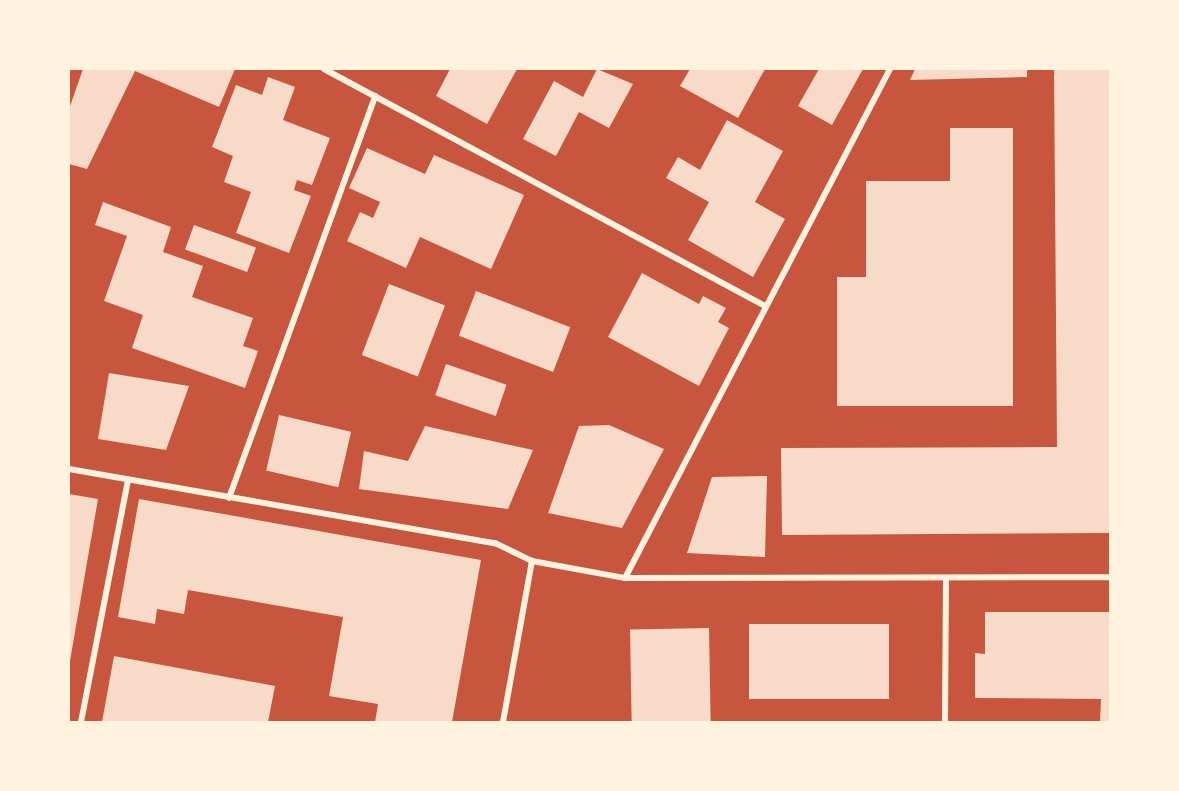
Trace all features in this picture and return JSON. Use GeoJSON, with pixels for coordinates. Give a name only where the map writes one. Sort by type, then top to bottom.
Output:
{"type":"FeatureCollection","features":[{"type":"Feature","properties":{"kind":"street"},"geometry":{"type":"LineString","coordinates":[[324,69],[765,306]]}},
{"type":"Feature","properties":{"kind":"street"},"geometry":{"type":"LineString","coordinates":[[625,578],[890,69]]}},
{"type":"Feature","properties":{"kind":"street"},"geometry":{"type":"LineString","coordinates":[[229,498],[375,96]]}},
{"type":"Feature","properties":{"kind":"street"},"geometry":{"type":"LineString","coordinates":[[69,469],[495,543],[532,561],[625,578],[946,580],[1110,577]]}},
{"type":"Feature","properties":{"kind":"street"},"geometry":{"type":"LineString","coordinates":[[81,722],[128,480]]}},
{"type":"Feature","properties":{"kind":"street"},"geometry":{"type":"LineString","coordinates":[[502,722],[532,561]]}},
{"type":"Feature","properties":{"kind":"street"},"geometry":{"type":"LineString","coordinates":[[945,722],[946,580]]}},
{"type":"Feature","properties":{"kind":"building"},"geometry":{"type":"Polygon","coordinates":[[[83,69],[235,69],[219,107],[135,71],[87,169],[69,164],[69,109],[83,69]]]}},
{"type":"Feature","properties":{"kind":"building"},"geometry":{"type":"Polygon","coordinates":[[[450,69],[517,69],[487,124],[436,96],[450,69]]]}},
{"type":"Feature","properties":{"kind":"building"},"geometry":{"type":"Polygon","coordinates":[[[597,69],[633,84],[609,128],[579,112],[556,156],[523,139],[554,81],[583,97],[597,69]]]}},
{"type":"Feature","properties":{"kind":"building"},"geometry":{"type":"Polygon","coordinates":[[[690,69],[765,69],[738,118],[680,86],[690,69]]]}},
{"type":"Feature","properties":{"kind":"building"},"geometry":{"type":"Polygon","coordinates":[[[819,69],[863,69],[832,125],[798,106],[819,69]]]}},
{"type":"Feature","properties":{"kind":"building"},"geometry":{"type":"Polygon","coordinates":[[[915,69],[1027,69],[1027,77],[910,80],[915,69]]]}},
{"type":"Feature","properties":{"kind":"building"},"geometry":{"type":"Polygon","coordinates":[[[1054,69],[1110,69],[1110,533],[782,535],[781,448],[1057,447],[1054,69]]]}},
{"type":"Feature","properties":{"kind":"building"},"geometry":{"type":"Polygon","coordinates":[[[268,77],[295,87],[283,120],[330,138],[312,185],[297,180],[294,190],[311,196],[289,253],[236,233],[251,192],[224,182],[233,156],[212,147],[236,85],[262,95],[268,77]]]}},
{"type":"Feature","properties":{"kind":"building"},"geometry":{"type":"Polygon","coordinates":[[[727,120],[783,151],[755,202],[785,219],[753,277],[688,240],[709,202],[666,178],[678,157],[700,170],[727,120]]]}},
{"type":"Feature","properties":{"kind":"building"},"geometry":{"type":"Polygon","coordinates":[[[950,128],[1013,128],[1013,406],[837,406],[837,277],[866,277],[866,181],[950,181],[950,128]]]}},
{"type":"Feature","properties":{"kind":"building"},"geometry":{"type":"Polygon","coordinates":[[[367,148],[425,174],[434,155],[524,195],[491,269],[420,237],[406,268],[347,241],[360,212],[373,218],[380,202],[349,188],[367,148]]]}},
{"type":"Feature","properties":{"kind":"building"},"geometry":{"type":"Polygon","coordinates":[[[103,202],[171,227],[163,252],[203,266],[192,297],[253,318],[243,346],[258,351],[245,388],[132,348],[143,315],[104,301],[127,236],[95,225],[103,202]]]}},
{"type":"Feature","properties":{"kind":"building"},"geometry":{"type":"Polygon","coordinates":[[[194,225],[256,248],[247,272],[185,249],[194,225]]]}},
{"type":"Feature","properties":{"kind":"building"},"geometry":{"type":"Polygon","coordinates":[[[642,273],[699,304],[703,296],[726,308],[718,322],[729,328],[699,386],[608,337],[642,273]]]}},
{"type":"Feature","properties":{"kind":"building"},"geometry":{"type":"Polygon","coordinates":[[[389,284],[445,306],[418,376],[362,355],[389,284]]]}},
{"type":"Feature","properties":{"kind":"building"},"geometry":{"type":"Polygon","coordinates":[[[476,291],[570,327],[553,372],[459,336],[476,291]]]}},
{"type":"Feature","properties":{"kind":"building"},"geometry":{"type":"Polygon","coordinates":[[[446,364],[507,385],[496,416],[435,395],[446,364]]]}},
{"type":"Feature","properties":{"kind":"building"},"geometry":{"type":"Polygon","coordinates":[[[109,373],[189,386],[166,450],[98,439],[109,373]]]}},
{"type":"Feature","properties":{"kind":"building"},"geometry":{"type":"Polygon","coordinates":[[[279,415],[351,432],[338,487],[266,471],[279,415]]]}},
{"type":"Feature","properties":{"kind":"building"},"geometry":{"type":"Polygon","coordinates":[[[609,425],[664,449],[622,528],[548,513],[579,426],[609,425]]]}},
{"type":"Feature","properties":{"kind":"building"},"geometry":{"type":"Polygon","coordinates":[[[425,426],[533,450],[508,509],[359,489],[364,451],[408,461],[425,426]]]}},
{"type":"Feature","properties":{"kind":"building"},"geometry":{"type":"Polygon","coordinates":[[[767,476],[765,557],[687,553],[712,477],[767,476]]]}},
{"type":"Feature","properties":{"kind":"building"},"geometry":{"type":"Polygon","coordinates":[[[69,494],[98,499],[70,661],[69,661],[69,494]]]}},
{"type":"Feature","properties":{"kind":"building"},"geometry":{"type":"Polygon","coordinates":[[[139,499],[481,560],[452,722],[375,722],[378,704],[329,696],[343,617],[188,590],[184,614],[157,609],[155,624],[118,617],[139,499]]]}},
{"type":"Feature","properties":{"kind":"building"},"geometry":{"type":"Polygon","coordinates":[[[985,612],[1110,612],[1110,722],[1100,722],[1101,699],[975,698],[975,653],[985,654],[985,612]]]}},
{"type":"Feature","properties":{"kind":"building"},"geometry":{"type":"Polygon","coordinates":[[[749,624],[889,624],[889,699],[749,699],[749,624]]]}},
{"type":"Feature","properties":{"kind":"building"},"geometry":{"type":"Polygon","coordinates":[[[709,628],[711,722],[632,722],[630,629],[709,628]]]}},
{"type":"Feature","properties":{"kind":"building"},"geometry":{"type":"Polygon","coordinates":[[[114,656],[275,686],[268,722],[102,722],[114,656]]]}}]}
